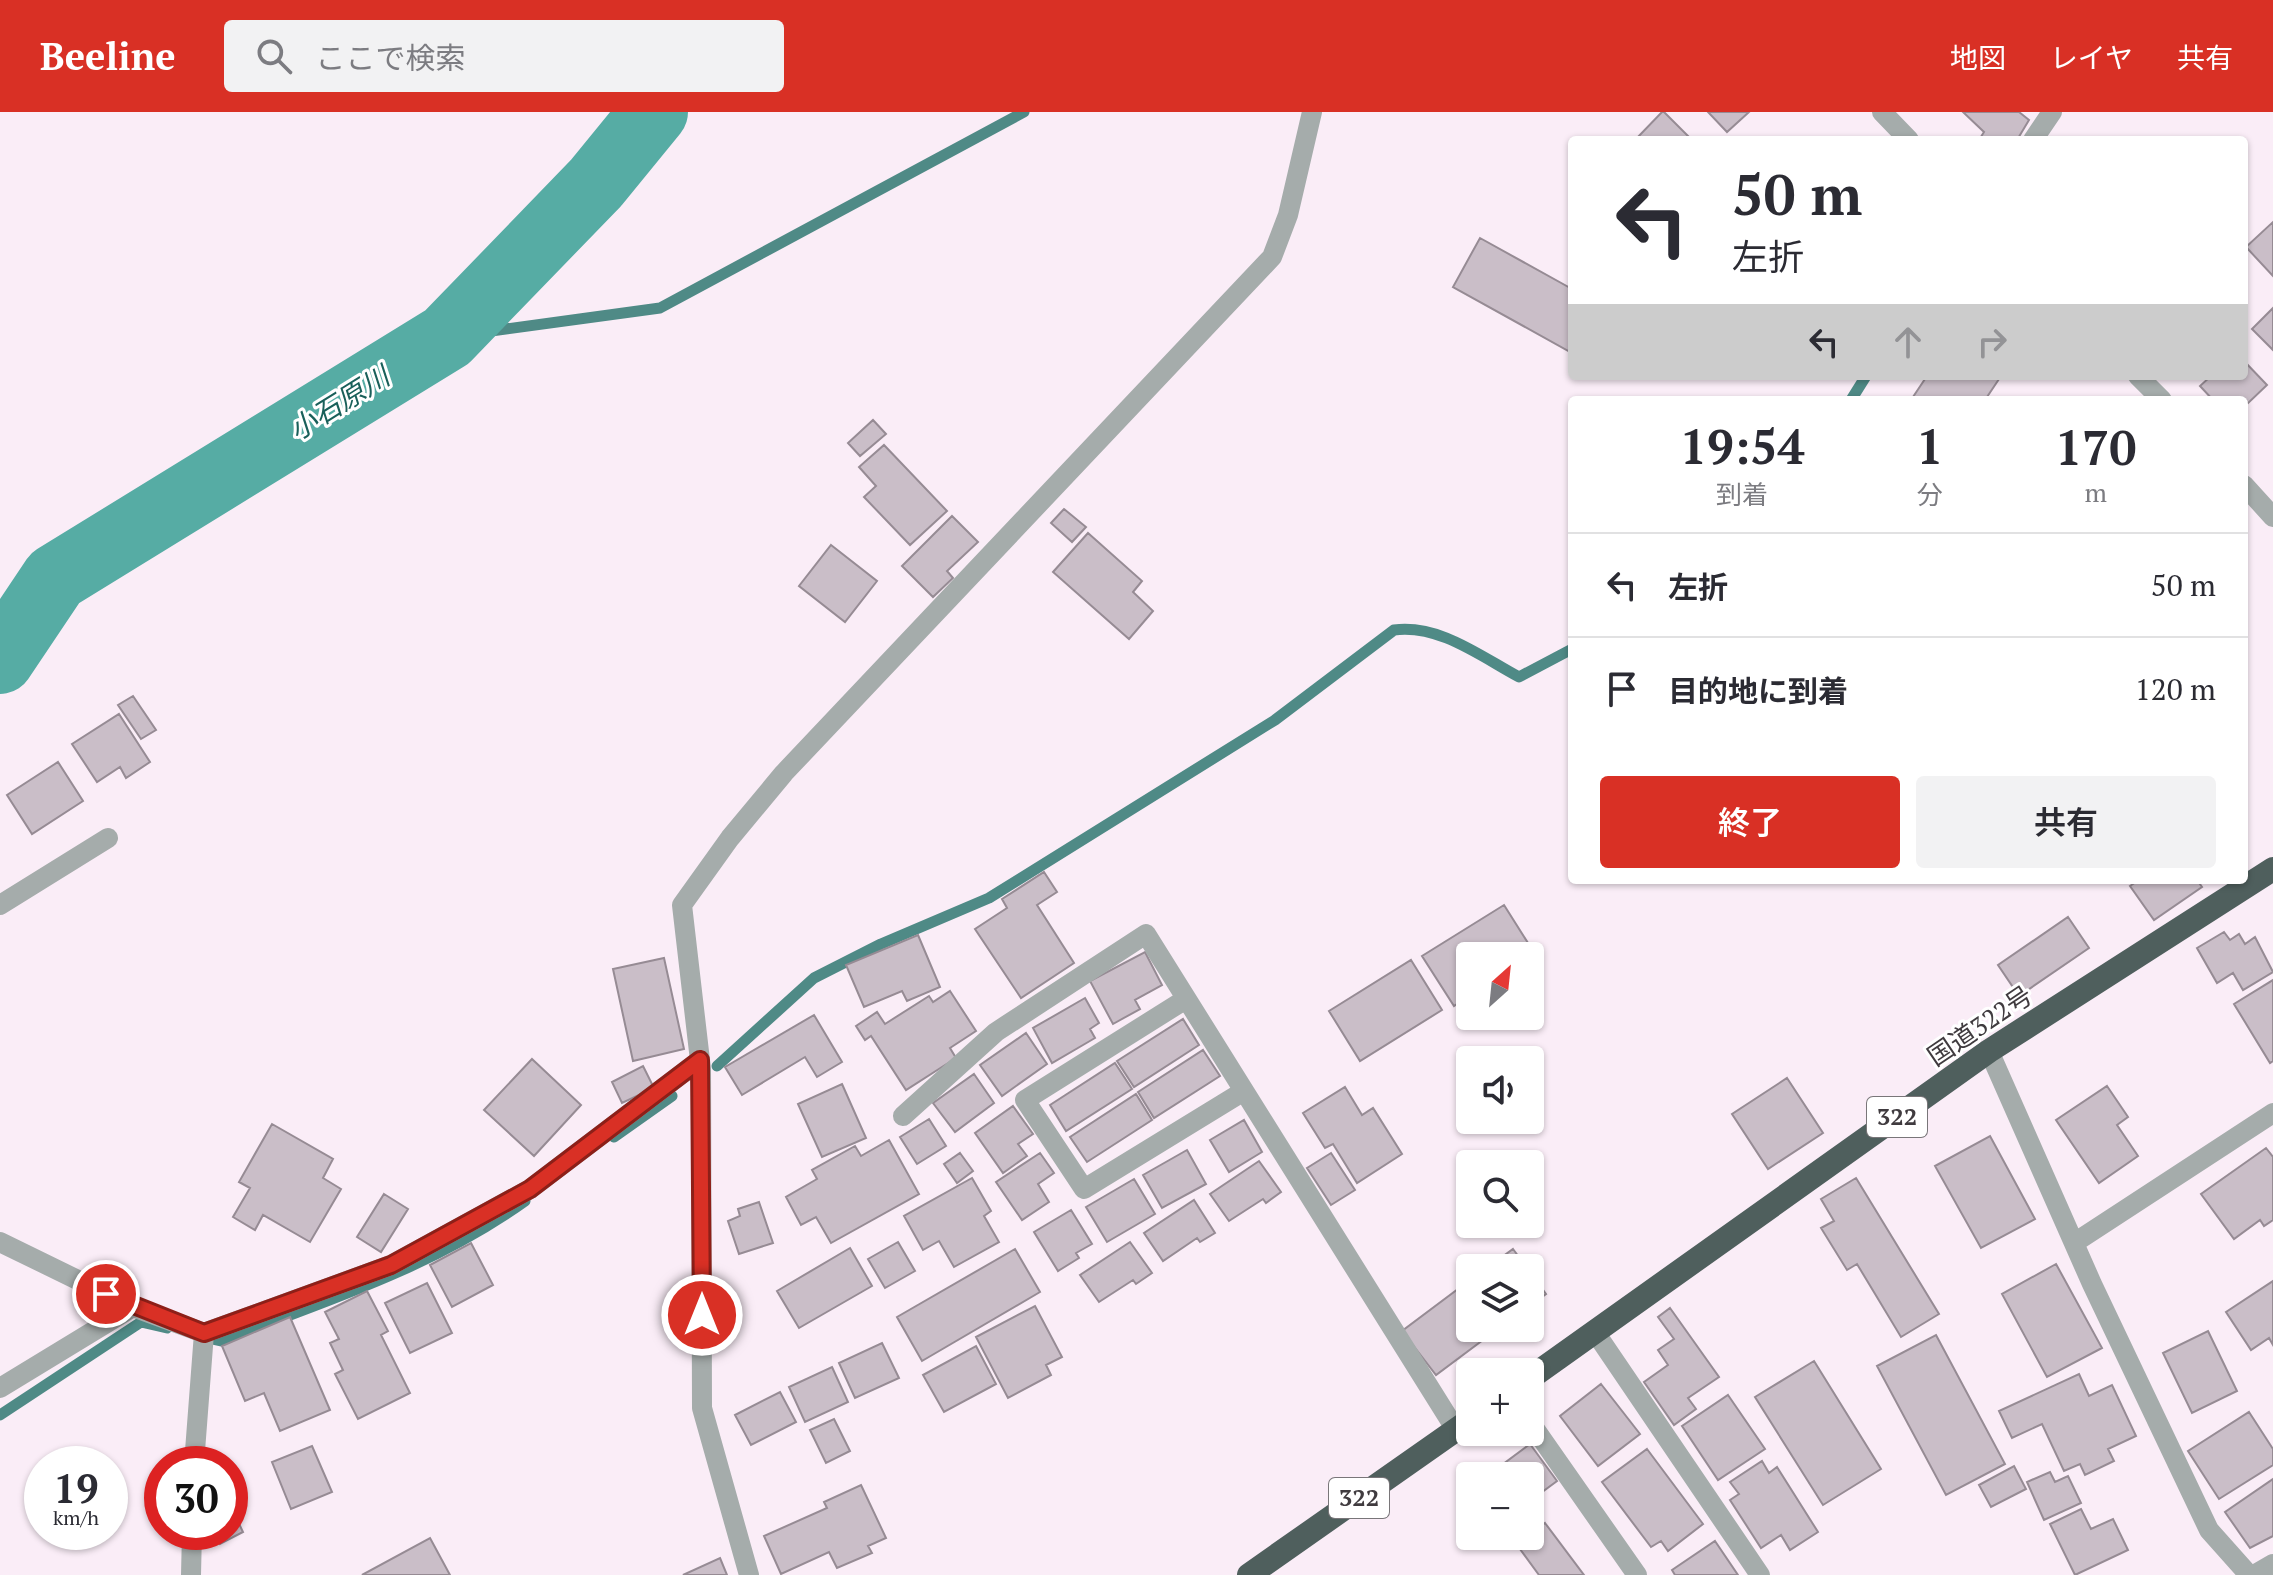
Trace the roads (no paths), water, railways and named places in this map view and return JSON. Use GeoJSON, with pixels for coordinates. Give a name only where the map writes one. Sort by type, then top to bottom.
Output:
{"type":"FeatureCollection","features":[{"type":"Feature","properties":{"kind":"highway","name":"国道322号"},"geometry":{"type":"LineString","coordinates":[[1544,1368],[1989,1051],[2273,869]]}},
{"type":"Feature","properties":{"kind":"highway","name":"322"},"geometry":{"type":"LineString","coordinates":[[1249,1575],[1456,1430]]}},
{"type":"Feature","properties":{"kind":"street"},"geometry":{"type":"LineString","coordinates":[[749,1575],[702,1408],[700,1060],[682,905],[730,838],[784,773],[1272,257],[1288,215],[1312,112]]}},
{"type":"Feature","properties":{"kind":"street"},"geometry":{"type":"LineString","coordinates":[[1882,112],[1905,136]]}},
{"type":"Feature","properties":{"kind":"street"},"geometry":{"type":"LineString","coordinates":[[2036,136],[2052,112]]}},
{"type":"Feature","properties":{"kind":"street"},"geometry":{"type":"LineString","coordinates":[[2142,380],[2158,396]]}},
{"type":"Feature","properties":{"kind":"street"},"geometry":{"type":"LineString","coordinates":[[2248,489],[2273,517]]}},
{"type":"Feature","properties":{"kind":"street"},"geometry":{"type":"LineString","coordinates":[[0,905],[108,838]]}},
{"type":"Feature","properties":{"kind":"street"},"geometry":{"type":"LineString","coordinates":[[903,1116],[996,1032],[1146,934],[1244,1091],[1456,1414]]}},
{"type":"Feature","properties":{"kind":"street"},"geometry":{"type":"LineString","coordinates":[[1186,999],[1025,1100],[1084,1189],[1244,1091]]}},
{"type":"Feature","properties":{"kind":"street"},"geometry":{"type":"LineString","coordinates":[[1989,1051],[2074,1243],[2209,1530],[2252,1575],[2273,1564]]}},
{"type":"Feature","properties":{"kind":"street"},"geometry":{"type":"LineString","coordinates":[[0,1242],[203,1341],[391,1265],[517,1197],[700,1060]]}},
{"type":"Feature","properties":{"kind":"street"},"geometry":{"type":"LineString","coordinates":[[2074,1243],[2273,1113]]}},
{"type":"Feature","properties":{"kind":"street"},"geometry":{"type":"LineString","coordinates":[[0,1388],[133,1307]]}},
{"type":"Feature","properties":{"kind":"street"},"geometry":{"type":"LineString","coordinates":[[1595,1332],[1760,1575]]}},
{"type":"Feature","properties":{"kind":"street"},"geometry":{"type":"LineString","coordinates":[[195,1446],[203,1341]]}},
{"type":"Feature","properties":{"kind":"street"},"geometry":{"type":"LineString","coordinates":[[1544,1442],[1637,1575]]}},
{"type":"Feature","properties":{"kind":"street"},"geometry":{"type":"LineString","coordinates":[[191,1575],[192,1550]]}},
{"type":"Feature","properties":{"kind":"waterway","name":"小石原川"},"geometry":{"type":"LineString","coordinates":[[0,660],[55,578],[447,337],[596,183],[654,112]]}},
{"type":"Feature","properties":{"kind":"waterway"},"geometry":{"type":"LineString","coordinates":[[447,337],[660,308],[1024,112]]}},
{"type":"Feature","properties":{"kind":"waterway"},"geometry":{"type":"LineString","coordinates":[[1854,396],[1864,380]]}},
{"type":"Feature","properties":{"kind":"waterway"},"geometry":{"type":"LineString","coordinates":[[717,1066],[814,978],[881,944],[989,898],[1275,720],[1394,630],[1427,632],[1459,643],[1519,677],[1568,651]]}},
{"type":"Feature","properties":{"kind":"waterway"},"geometry":{"type":"LineString","coordinates":[[614,1137],[672,1096]]}},
{"type":"Feature","properties":{"kind":"waterway"},"geometry":{"type":"LineString","coordinates":[[203,1337],[221,1341],[378,1281],[453,1245],[525,1201]]}},
{"type":"Feature","properties":{"kind":"waterway"},"geometry":{"type":"LineString","coordinates":[[0,1415],[141,1322],[167,1328]]}}]}
